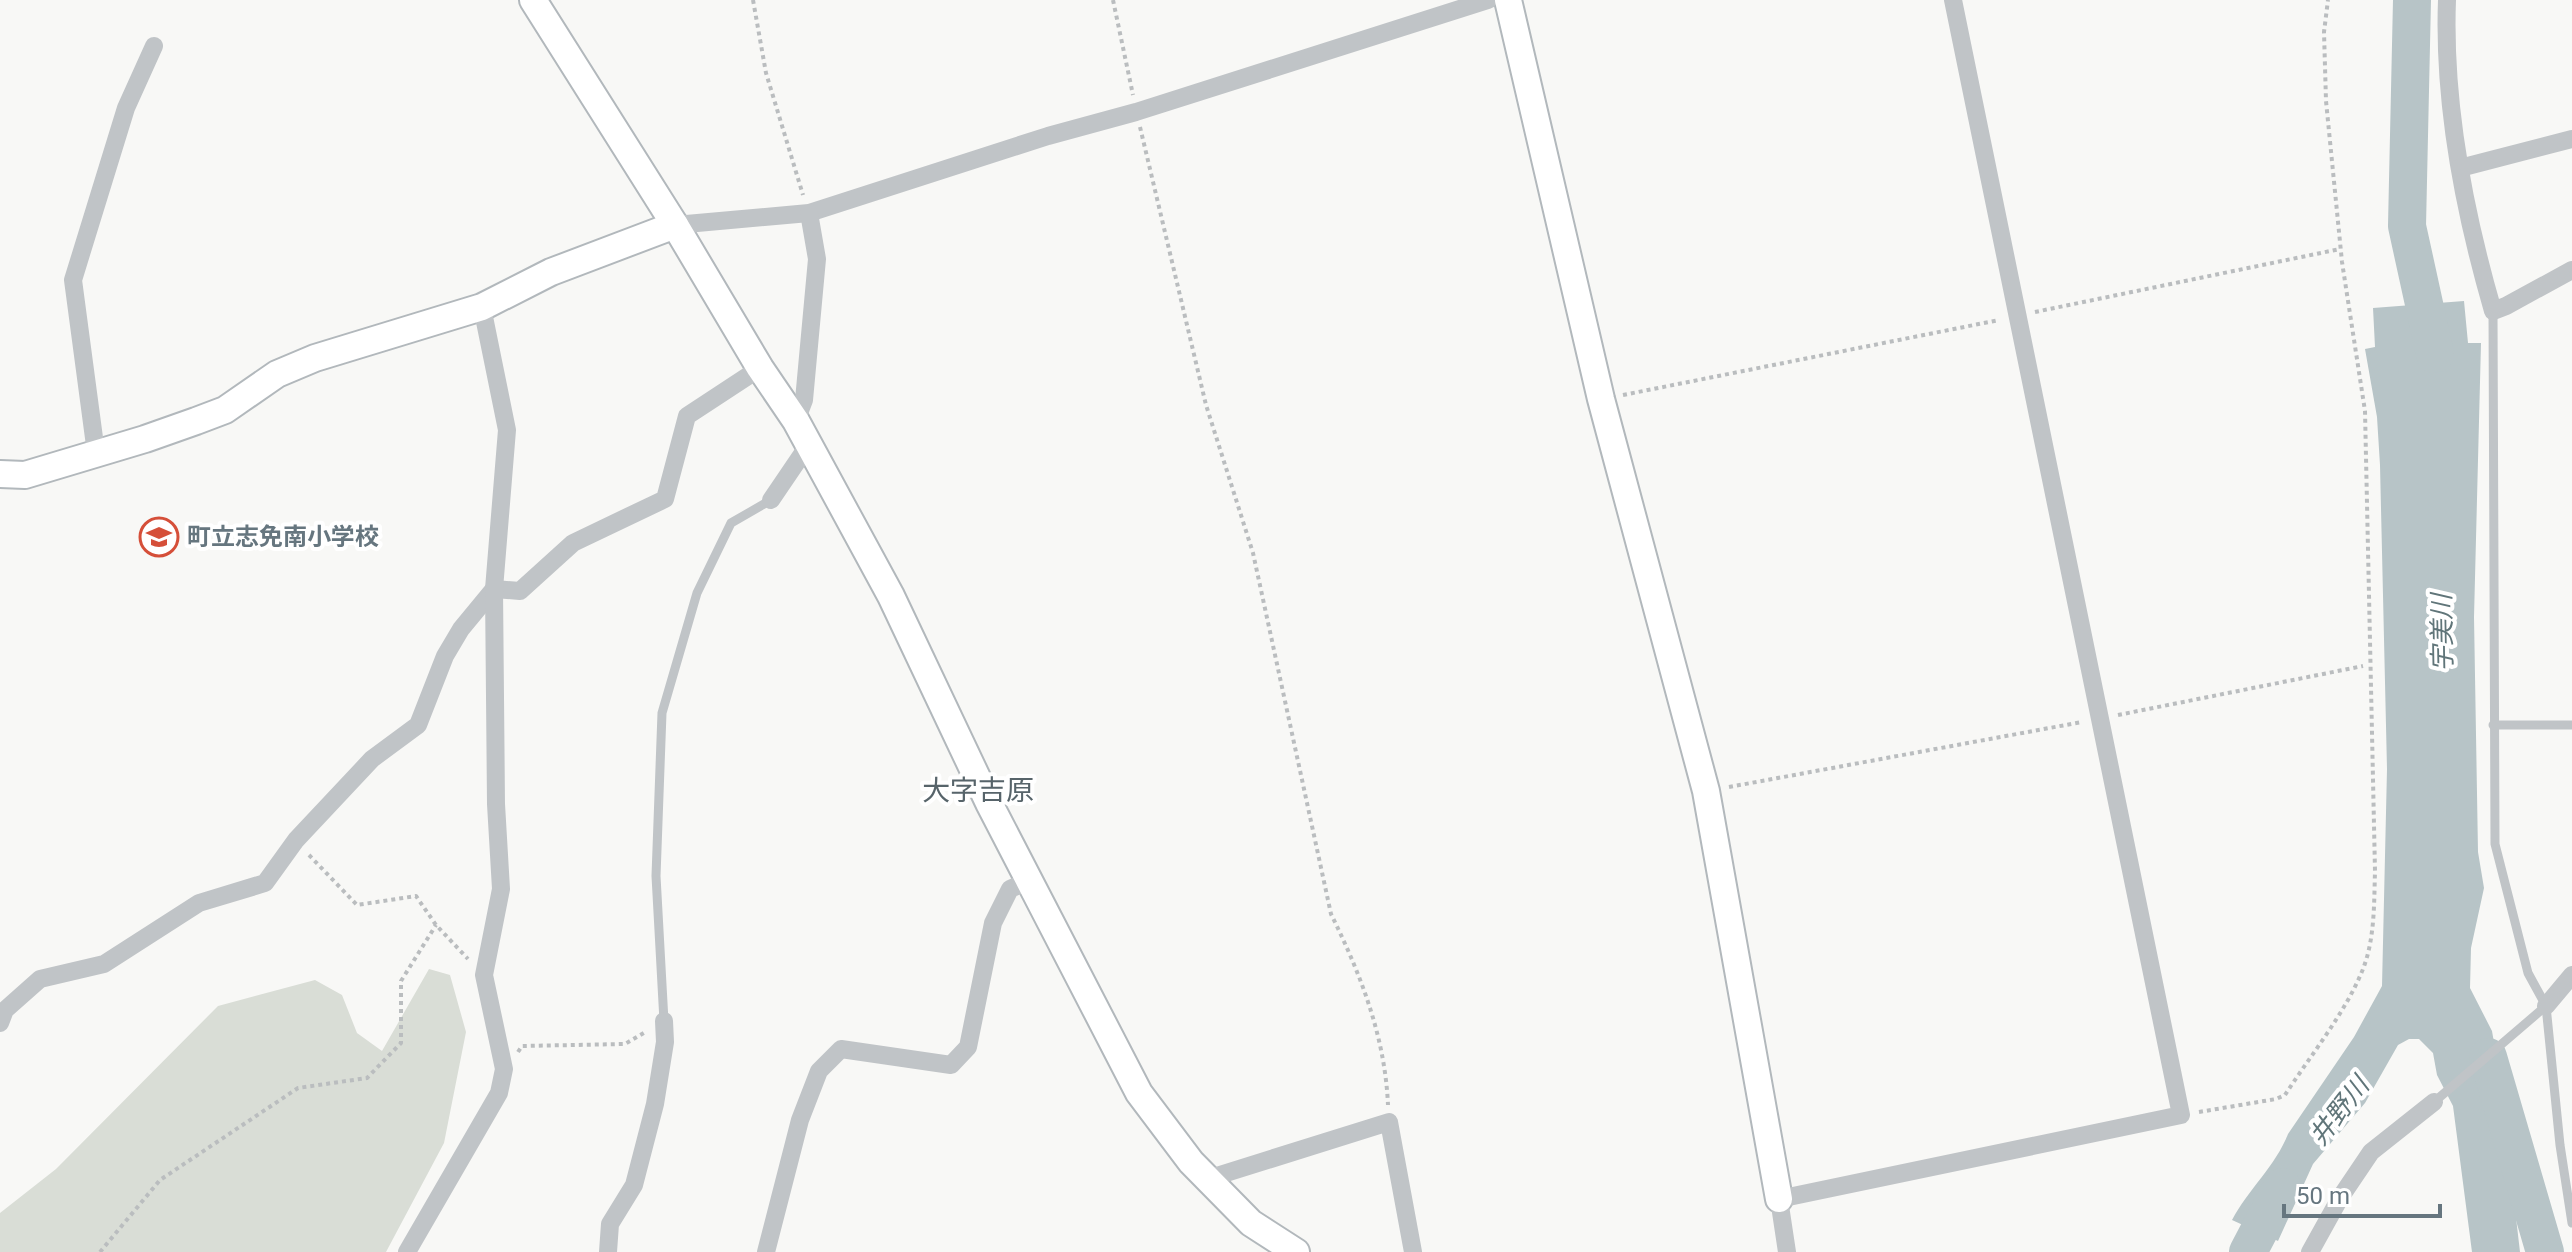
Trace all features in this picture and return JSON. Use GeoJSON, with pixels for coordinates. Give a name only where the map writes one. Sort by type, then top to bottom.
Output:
{"type":"FeatureCollection","features":[{"type":"Feature","properties":{"kind":"street"},"geometry":{"type":"LineString","coordinates":[[533,0],[809,444],[891,596],[989,803],[1139,1093],[1207,1179],[1251,1223],[1296,1252]]}},
{"type":"Feature","properties":{"kind":"street"},"geometry":{"type":"LineString","coordinates":[[0,474],[25,475],[145,439],[225,410],[277,374],[315,358],[482,307],[551,272],[675,225],[809,213],[1488,0]]}},
{"type":"Feature","properties":{"kind":"street"},"geometry":{"type":"LineString","coordinates":[[1508,0],[1601,399],[1706,791],[1787,1252]]}},
{"type":"Feature","properties":{"kind":"street"},"geometry":{"type":"LineString","coordinates":[[1779,1199],[2181,1115],[1953,0]]}},
{"type":"Feature","properties":{"kind":"street"},"geometry":{"type":"LineString","coordinates":[[2447,0],[2451,109],[2474,246],[2493,311],[2572,270]]}},
{"type":"Feature","properties":{"kind":"street"},"geometry":{"type":"LineString","coordinates":[[96,453],[73,280],[126,108],[154,46]]}},
{"type":"Feature","properties":{"kind":"street"},"geometry":{"type":"LineString","coordinates":[[2460,168],[2572,139]]}},
{"type":"Feature","properties":{"kind":"street"},"geometry":{"type":"LineString","coordinates":[[796,421],[804,400],[817,259],[809,213]]}},
{"type":"Feature","properties":{"kind":"street"},"geometry":{"type":"LineString","coordinates":[[407,1252],[499,1093],[504,1069],[484,975],[501,889],[496,804],[494,589],[507,430],[482,307]]}},
{"type":"Feature","properties":{"kind":"street"},"geometry":{"type":"LineString","coordinates":[[494,589],[520,591],[573,543],[665,499],[687,416],[760,368]]}},
{"type":"Feature","properties":{"kind":"street"},"geometry":{"type":"LineString","coordinates":[[771,500],[809,444]]}},
{"type":"Feature","properties":{"kind":"street"},"geometry":{"type":"LineString","coordinates":[[0,1023],[5,1010],[40,979],[104,964],[199,903],[265,883],[296,840],[372,759],[418,725],[445,656],[461,629],[494,589]]}},
{"type":"Feature","properties":{"kind":"street"},"geometry":{"type":"LineString","coordinates":[[766,1252],[800,1120],[819,1071],[841,1049],[951,1065],[968,1047],[993,923],[1010,889],[1030,880]]}},
{"type":"Feature","properties":{"kind":"street"},"geometry":{"type":"LineString","coordinates":[[2546,1006],[2572,975]]}},
{"type":"Feature","properties":{"kind":"street"},"geometry":{"type":"LineString","coordinates":[[608,1252],[610,1224],[634,1185],[655,1104],[665,1042],[664,1021]]}},
{"type":"Feature","properties":{"kind":"street"},"geometry":{"type":"LineString","coordinates":[[2310,1252],[2340,1198],[2371,1152],[2434,1102]]}},
{"type":"Feature","properties":{"kind":"street"},"geometry":{"type":"LineString","coordinates":[[1207,1179],[1389,1122],[1413,1252]]}},
{"type":"Feature","properties":{"kind":"lane"},"geometry":{"type":"LineString","coordinates":[[2493,311],[2495,844],[2528,973],[2546,1006],[2560,1145],[2572,1223]]}},
{"type":"Feature","properties":{"kind":"lane"},"geometry":{"type":"LineString","coordinates":[[664,1021],[656,876],[662,713],[697,593],[731,523],[771,500]]}},
{"type":"Feature","properties":{"kind":"lane"},"geometry":{"type":"LineString","coordinates":[[2493,725],[2572,725]]}},
{"type":"Feature","properties":{"kind":"lane"},"geometry":{"type":"LineString","coordinates":[[2434,1102],[2546,1006]]}},
{"type":"Feature","properties":{"kind":"path"},"geometry":{"type":"LineString","coordinates":[[753,0],[766,73],[809,213]]}},
{"type":"Feature","properties":{"kind":"path"},"geometry":{"type":"LineString","coordinates":[[1113,0],[1136,112],[1206,405],[1253,553],[1331,914],[1354,959],[1374,1016],[1387,1078],[1389,1122]]}},
{"type":"Feature","properties":{"kind":"path"},"geometry":{"type":"LineString","coordinates":[[2181,1115],[2285,1095],[2348,999],[2363,968],[2370,941],[2375,871],[2365,411],[2341,249],[2326,101],[2324,32],[2328,0]]}},
{"type":"Feature","properties":{"kind":"path"},"geometry":{"type":"LineString","coordinates":[[1601,399],[2341,249]]}},
{"type":"Feature","properties":{"kind":"path"},"geometry":{"type":"LineString","coordinates":[[1706,791],[2101,719],[2363,666]]}},
{"type":"Feature","properties":{"kind":"path"},"geometry":{"type":"LineString","coordinates":[[296,840],[357,905],[416,896],[436,925],[484,975]]}},
{"type":"Feature","properties":{"kind":"path"},"geometry":{"type":"LineString","coordinates":[[100,1252],[160,1180],[298,1088],[367,1078],[401,1043],[401,981],[436,925]]}},
{"type":"Feature","properties":{"kind":"path"},"geometry":{"type":"LineString","coordinates":[[504,1069],[522,1046],[625,1044],[664,1021]]}},
{"type":"Feature","properties":{"kind":"shaded area"},"geometry":{"type":"Polygon","coordinates":[[[429,969],[450,975],[466,1032],[444,1143],[386,1252],[0,1252],[0,1213],[56,1169],[218,1006],[315,980],[342,995],[357,1033],[382,1051],[429,969]]]}},
{"type":"Feature","properties":{"kind":"water"},"geometry":{"type":"Polygon","coordinates":[[[2464,301],[2468,343],[2481,343],[2474,617],[2478,852],[2484,888],[2471,948],[2470,988],[2492,1031],[2520,1252],[2472,1252],[2453,1106],[2437,1075],[2433,1053],[2419,1039],[2409,1039],[2398,1045],[2365,1103],[2313,1164],[2278,1241],[2232,1220],[2354,1037],[2382,986],[2387,769],[2380,465],[2377,417],[2365,349],[2375,347],[2373,308],[2464,301]]]}},
{"type":"Feature","properties":{"kind":"waterway","name":"宇美川"},"geometry":{"type":"LineString","coordinates":[[2412,0],[2407,226],[2435,354]]}},
{"type":"Feature","properties":{"kind":"waterway","name":"宇美川"},"geometry":{"type":"LineString","coordinates":[[2488,1057],[2545,1252]]}},
{"type":"Feature","properties":{"kind":"waterway","name":"井野川"},"geometry":{"type":"LineString","coordinates":[[2248,1252],[2282,1187]]}},
{"type":"Feature","properties":{"kind":"place","name":"町立志免南小学校"},"geometry":{"type":"Point","coordinates":[159,537]}},
{"type":"Feature","properties":{"kind":"district","name":"大字吉原"},"geometry":{"type":"Point","coordinates":[978,790]}}]}
